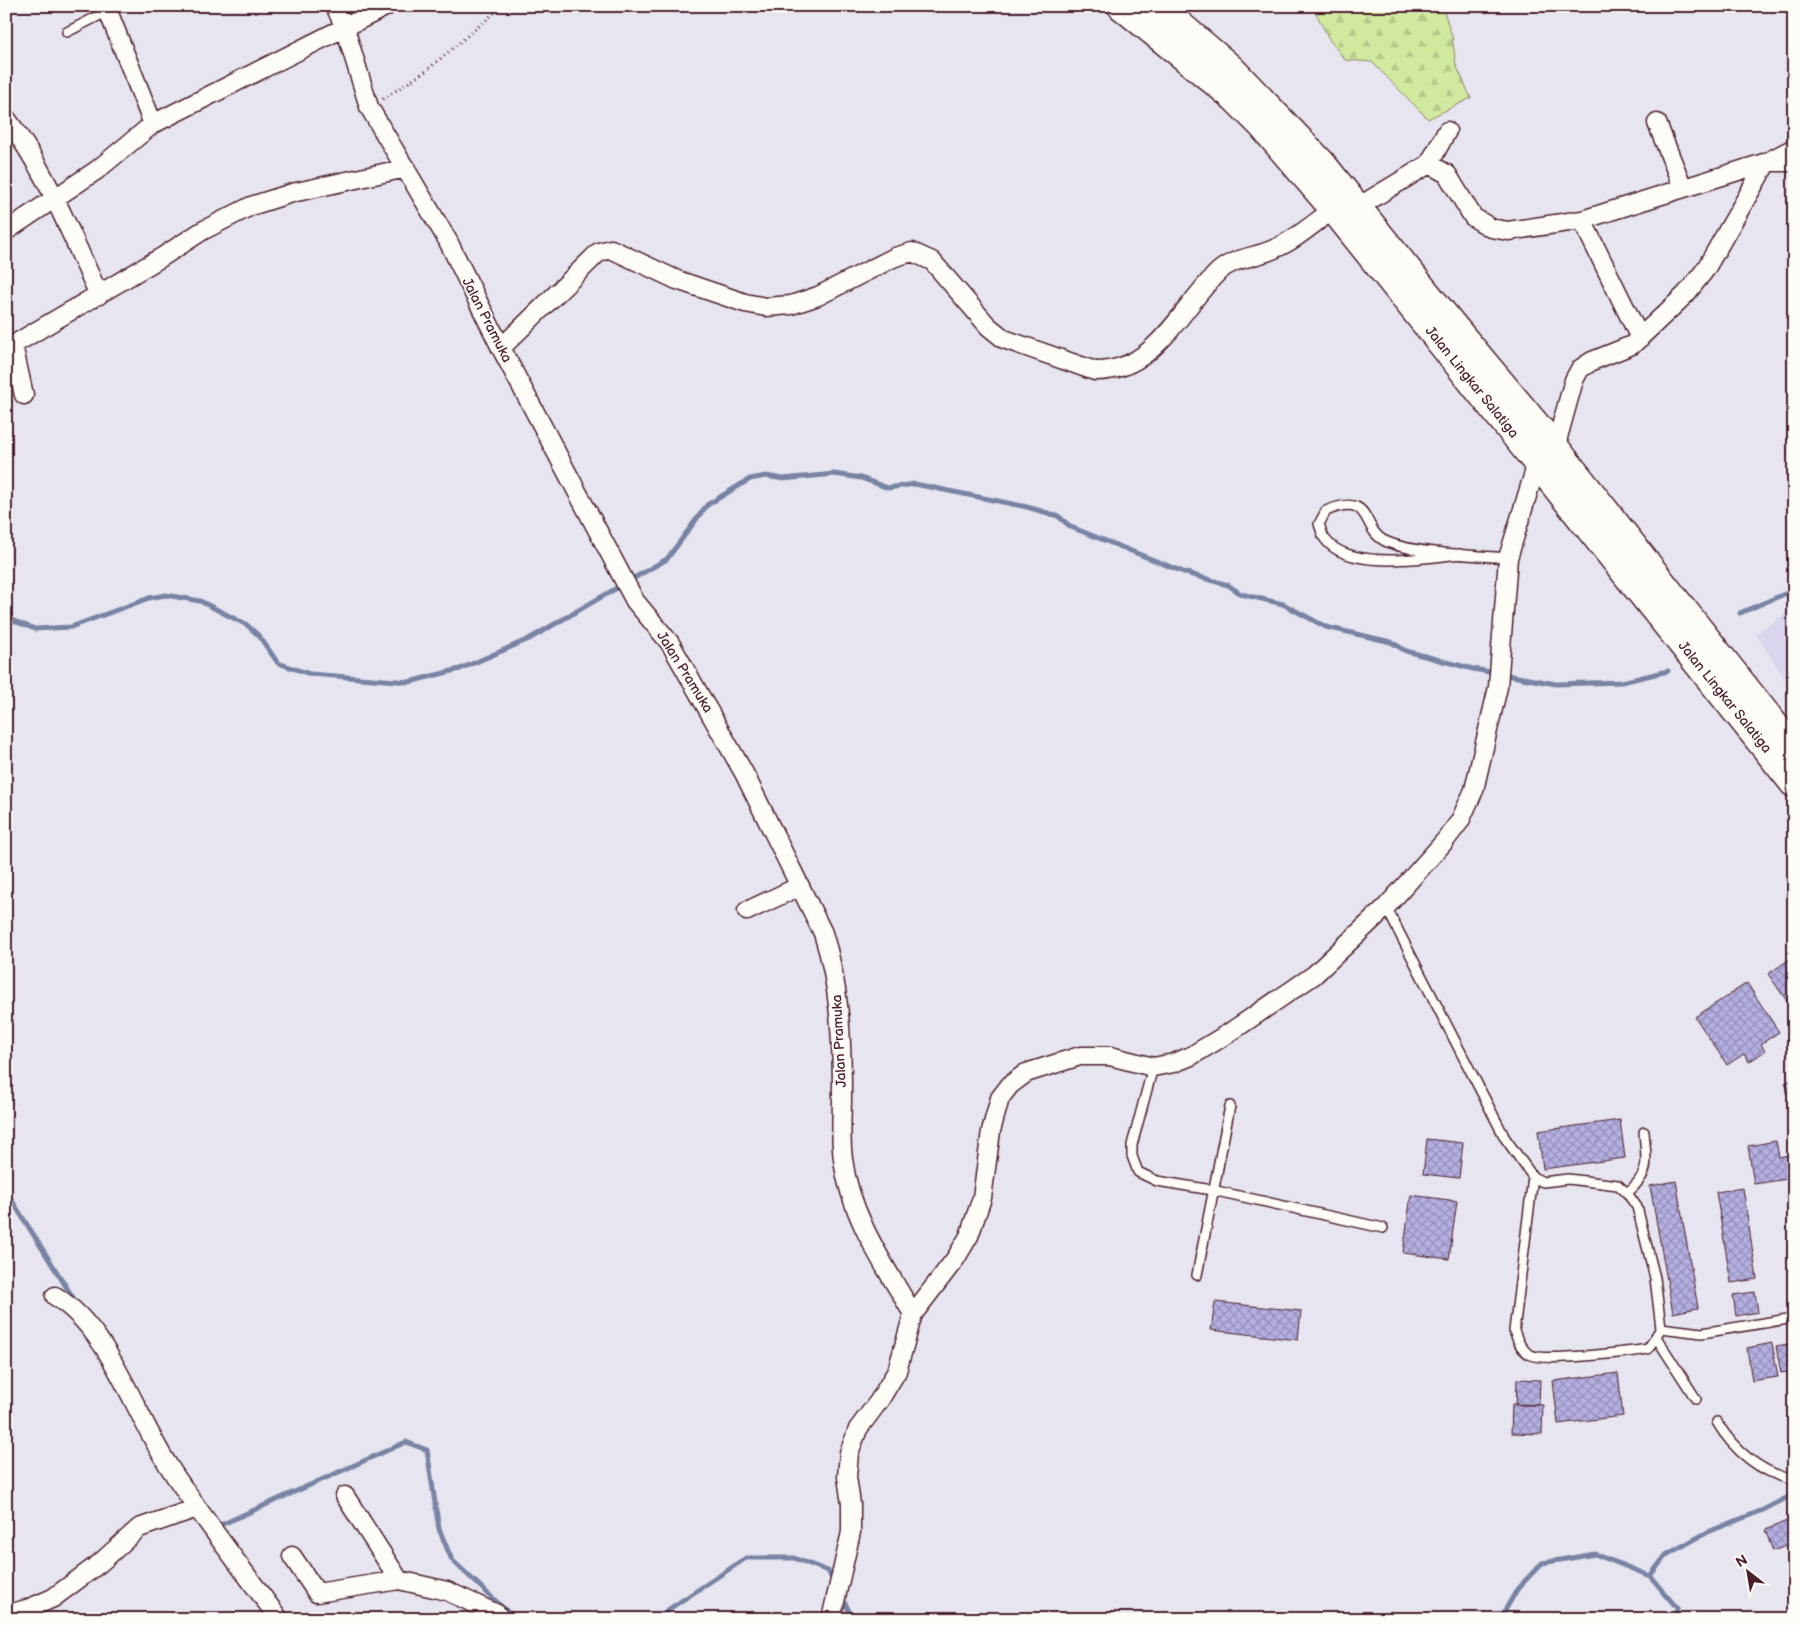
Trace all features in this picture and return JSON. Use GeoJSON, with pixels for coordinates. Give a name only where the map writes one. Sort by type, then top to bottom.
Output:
{"type":"FeatureCollection","features":[{"type":"Feature","properties":{"kind":"highway","name":"Jalan Lingkar Salatiga"},"geometry":{"type":"LineString","coordinates":[[1122,6],[1235,98],[1346,208],[1452,324],[1546,456],[1794,783]]}},
{"type":"Feature","properties":{"kind":"highway","name":"Jalan Lingkar Salatiga"},"geometry":{"type":"LineString","coordinates":[[1157,6],[1231,69],[1303,142],[1346,208]]}},
{"type":"Feature","properties":{"kind":"highway","name":"Jalan Lingkar Salatiga"},"geometry":{"type":"LineString","coordinates":[[1546,456],[1794,750]]}},
{"type":"Feature","properties":{"kind":"street","name":"Jalan Pramuka"},"geometry":{"type":"LineString","coordinates":[[335,6],[344,28],[369,107],[448,241],[501,348],[635,601],[670,643],[744,773],[823,933],[831,958],[839,1000],[842,1158],[848,1186],[860,1219],[913,1314]]}},
{"type":"Feature","properties":{"kind":"street"},"geometry":{"type":"LineString","coordinates":[[6,231],[97,170],[153,124],[388,6]]}},
{"type":"Feature","properties":{"kind":"street"},"geometry":{"type":"LineString","coordinates":[[107,9],[128,56],[153,124]]}},
{"type":"Feature","properties":{"kind":"street"},"geometry":{"type":"LineString","coordinates":[[6,118],[26,145],[55,199],[99,295]]}},
{"type":"Feature","properties":{"kind":"street"},"geometry":{"type":"LineString","coordinates":[[1657,123],[1684,188]]}},
{"type":"Feature","properties":{"kind":"street"},"geometry":{"type":"LineString","coordinates":[[501,348],[598,252],[605,248],[611,249],[677,280],[745,303],[766,307],[791,306],[818,296],[894,257],[912,252],[932,261],[988,326],[1004,339],[1072,364],[1095,371],[1105,371],[1125,366],[1156,346],[1212,279],[1228,265],[1238,259],[1275,249],[1346,208],[1429,164],[1447,131]]}},
{"type":"Feature","properties":{"kind":"street"},"geometry":{"type":"LineString","coordinates":[[1429,164],[1446,174],[1474,217],[1491,228],[1508,231],[1582,220],[1767,162],[1794,148]]}},
{"type":"Feature","properties":{"kind":"street"},"geometry":{"type":"LineString","coordinates":[[1767,162],[1794,162]]}},
{"type":"Feature","properties":{"kind":"street"},"geometry":{"type":"LineString","coordinates":[[831,1617],[851,1532],[851,1504],[846,1477],[849,1453],[858,1429],[879,1401],[897,1371],[913,1314],[956,1258],[968,1236],[982,1198],[991,1131],[1000,1098],[1010,1085],[1026,1073],[1080,1056],[1110,1056],[1153,1068],[1174,1063],[1191,1056],[1229,1034],[1314,975],[1386,907],[1444,842],[1466,810],[1474,790],[1498,687],[1508,558],[1574,380],[1580,369],[1599,357],[1632,345],[1686,294],[1705,270],[1767,162]]}},
{"type":"Feature","properties":{"kind":"street"},"geometry":{"type":"LineString","coordinates":[[24,395],[10,347],[99,295],[202,230],[251,206],[292,193],[406,168]]}},
{"type":"Feature","properties":{"kind":"street"},"geometry":{"type":"LineString","coordinates":[[1582,220],[1640,338]]}},
{"type":"Feature","properties":{"kind":"street"},"geometry":{"type":"LineString","coordinates":[[747,911],[800,886]]}},
{"type":"Feature","properties":{"kind":"street"},"geometry":{"type":"LineString","coordinates":[[55,1296],[78,1314],[90,1329],[128,1392],[156,1444],[197,1508],[279,1619]]}},
{"type":"Feature","properties":{"kind":"street"},"geometry":{"type":"LineString","coordinates":[[345,1496],[399,1580]]}},
{"type":"Feature","properties":{"kind":"street"},"geometry":{"type":"LineString","coordinates":[[6,1615],[30,1608],[53,1598],[100,1563],[139,1528],[197,1508]]}},
{"type":"Feature","properties":{"kind":"street"},"geometry":{"type":"LineString","coordinates":[[292,1556],[317,1593],[399,1580],[447,1590],[497,1614],[500,1619]]}},
{"type":"Feature","properties":{"kind":"lane"},"geometry":{"type":"LineString","coordinates":[[67,32],[107,9]]}},
{"type":"Feature","properties":{"kind":"lane"},"geometry":{"type":"LineString","coordinates":[[1460,554],[1406,561],[1368,559],[1336,549],[1324,538],[1319,524],[1326,511],[1343,504],[1357,507],[1368,518],[1376,534],[1384,540],[1397,545],[1460,554],[1508,558]]}},
{"type":"Feature","properties":{"kind":"lane"},"geometry":{"type":"LineString","coordinates":[[1386,907],[1505,1138],[1533,1177],[1543,1182],[1568,1179],[1618,1185],[1627,1192],[1637,1208],[1655,1278],[1661,1328],[1648,1349],[1606,1355],[1533,1356],[1522,1348],[1514,1331],[1533,1177]]}},
{"type":"Feature","properties":{"kind":"lane"},"geometry":{"type":"LineString","coordinates":[[1153,1068],[1132,1145],[1134,1164],[1138,1172],[1147,1178],[1212,1190],[1383,1228]]}},
{"type":"Feature","properties":{"kind":"lane"},"geometry":{"type":"LineString","coordinates":[[1197,1274],[1230,1106]]}},
{"type":"Feature","properties":{"kind":"lane"},"geometry":{"type":"LineString","coordinates":[[1627,1192],[1637,1185],[1646,1171],[1644,1132]]}},
{"type":"Feature","properties":{"kind":"lane"},"geometry":{"type":"LineString","coordinates":[[1661,1328],[1702,1333],[1794,1318]]}},
{"type":"Feature","properties":{"kind":"lane"},"geometry":{"type":"LineString","coordinates":[[1656,1337],[1696,1399]]}},
{"type":"Feature","properties":{"kind":"lane"},"geometry":{"type":"LineString","coordinates":[[1717,1422],[1741,1454],[1765,1469],[1794,1480]]}},
{"type":"Feature","properties":{"kind":"path"},"geometry":{"type":"LineString","coordinates":[[369,107],[426,71],[499,9]]}},
{"type":"Feature","properties":{"kind":"shaded area"},"geometry":{"type":"Polygon","coordinates":[[[1794,607],[1794,693],[1756,634],[1794,607]]]}},
{"type":"Feature","properties":{"kind":"green space"},"geometry":{"type":"Polygon","coordinates":[[[1309,6],[1442,6],[1452,36],[1456,65],[1471,98],[1428,119],[1372,62],[1345,60],[1329,39],[1317,15],[1309,6]]]}},
{"type":"Feature","properties":{"kind":"building"},"geometry":{"type":"Polygon","coordinates":[[[1794,956],[1794,1011],[1768,974],[1794,956]]]}},
{"type":"Feature","properties":{"kind":"building"},"geometry":{"type":"Polygon","coordinates":[[[1747,983],[1779,1032],[1761,1044],[1765,1051],[1749,1062],[1744,1054],[1727,1065],[1695,1017],[1747,983]]]}},
{"type":"Feature","properties":{"kind":"building"},"geometry":{"type":"Polygon","coordinates":[[[1794,1078],[1794,1097],[1785,1083],[1794,1078]]]}},
{"type":"Feature","properties":{"kind":"building"},"geometry":{"type":"Polygon","coordinates":[[[1620,1120],[1625,1158],[1543,1169],[1538,1131],[1620,1120]]]}},
{"type":"Feature","properties":{"kind":"building"},"geometry":{"type":"Polygon","coordinates":[[[1427,1139],[1463,1143],[1459,1178],[1423,1174],[1427,1139]]]}},
{"type":"Feature","properties":{"kind":"building"},"geometry":{"type":"Polygon","coordinates":[[[1776,1141],[1779,1157],[1794,1154],[1794,1178],[1754,1184],[1748,1146],[1776,1141]]]}},
{"type":"Feature","properties":{"kind":"building"},"geometry":{"type":"Polygon","coordinates":[[[1676,1181],[1698,1308],[1673,1313],[1650,1186],[1676,1181]]]}},
{"type":"Feature","properties":{"kind":"building"},"geometry":{"type":"Polygon","coordinates":[[[1743,1188],[1757,1279],[1731,1283],[1716,1192],[1743,1188]]]}},
{"type":"Feature","properties":{"kind":"building"},"geometry":{"type":"Polygon","coordinates":[[[1411,1195],[1457,1201],[1449,1259],[1403,1253],[1411,1195]]]}},
{"type":"Feature","properties":{"kind":"building"},"geometry":{"type":"Polygon","coordinates":[[[1755,1292],[1758,1312],[1736,1316],[1733,1295],[1755,1292]]]}},
{"type":"Feature","properties":{"kind":"building"},"geometry":{"type":"Polygon","coordinates":[[[1215,1302],[1301,1311],[1298,1340],[1211,1330],[1215,1302]]]}},
{"type":"Feature","properties":{"kind":"building"},"geometry":{"type":"Polygon","coordinates":[[[1772,1343],[1778,1377],[1752,1381],[1747,1348],[1772,1343]]]}},
{"type":"Feature","properties":{"kind":"building"},"geometry":{"type":"Polygon","coordinates":[[[1794,1343],[1794,1371],[1781,1373],[1776,1346],[1794,1343]]]}},
{"type":"Feature","properties":{"kind":"building"},"geometry":{"type":"Polygon","coordinates":[[[1618,1373],[1623,1416],[1558,1424],[1553,1381],[1618,1373]]]}},
{"type":"Feature","properties":{"kind":"building"},"geometry":{"type":"Polygon","coordinates":[[[1517,1379],[1540,1380],[1539,1405],[1516,1405],[1517,1379]]]}},
{"type":"Feature","properties":{"kind":"building"},"geometry":{"type":"Polygon","coordinates":[[[1512,1404],[1543,1405],[1542,1434],[1511,1433],[1512,1404]]]}},
{"type":"Feature","properties":{"kind":"building"},"geometry":{"type":"Polygon","coordinates":[[[1794,1518],[1794,1543],[1773,1551],[1765,1530],[1794,1518]]]}},
{"type":"Feature","properties":{"kind":"waterway"},"geometry":{"type":"LineString","coordinates":[[6,618],[35,629],[71,627],[149,598],[166,595],[200,601],[247,625],[259,636],[278,663],[310,674],[409,682],[460,669],[529,639],[667,559],[707,505],[750,479],[766,476],[783,479],[834,474],[861,478],[888,488],[915,484],[1027,507],[1058,516],[1071,527],[1186,573],[1228,585],[1241,594],[1283,604],[1326,627],[1391,642],[1406,651],[1473,669],[1556,684],[1622,682],[1668,671]]}},
{"type":"Feature","properties":{"kind":"waterway"},"geometry":{"type":"LineString","coordinates":[[1740,613],[1794,590]]}},
{"type":"Feature","properties":{"kind":"waterway"},"geometry":{"type":"LineString","coordinates":[[6,1191],[77,1304]]}},
{"type":"Feature","properties":{"kind":"waterway"},"geometry":{"type":"LineString","coordinates":[[215,1526],[406,1442],[427,1450],[439,1529],[452,1560],[515,1619]]}},
{"type":"Feature","properties":{"kind":"waterway"},"geometry":{"type":"LineString","coordinates":[[1650,1576],[1666,1555],[1708,1532],[1763,1510],[1794,1494]]}},
{"type":"Feature","properties":{"kind":"waterway"},"geometry":{"type":"LineString","coordinates":[[1500,1619],[1518,1588],[1542,1563],[1595,1554],[1650,1576],[1677,1608],[1675,1619]]}},
{"type":"Feature","properties":{"kind":"waterway"},"geometry":{"type":"LineString","coordinates":[[654,1619],[746,1558],[794,1558],[828,1571],[834,1583]]}},
{"type":"Feature","properties":{"kind":"waterway"},"geometry":{"type":"LineString","coordinates":[[842,1597],[853,1619]]}}]}
